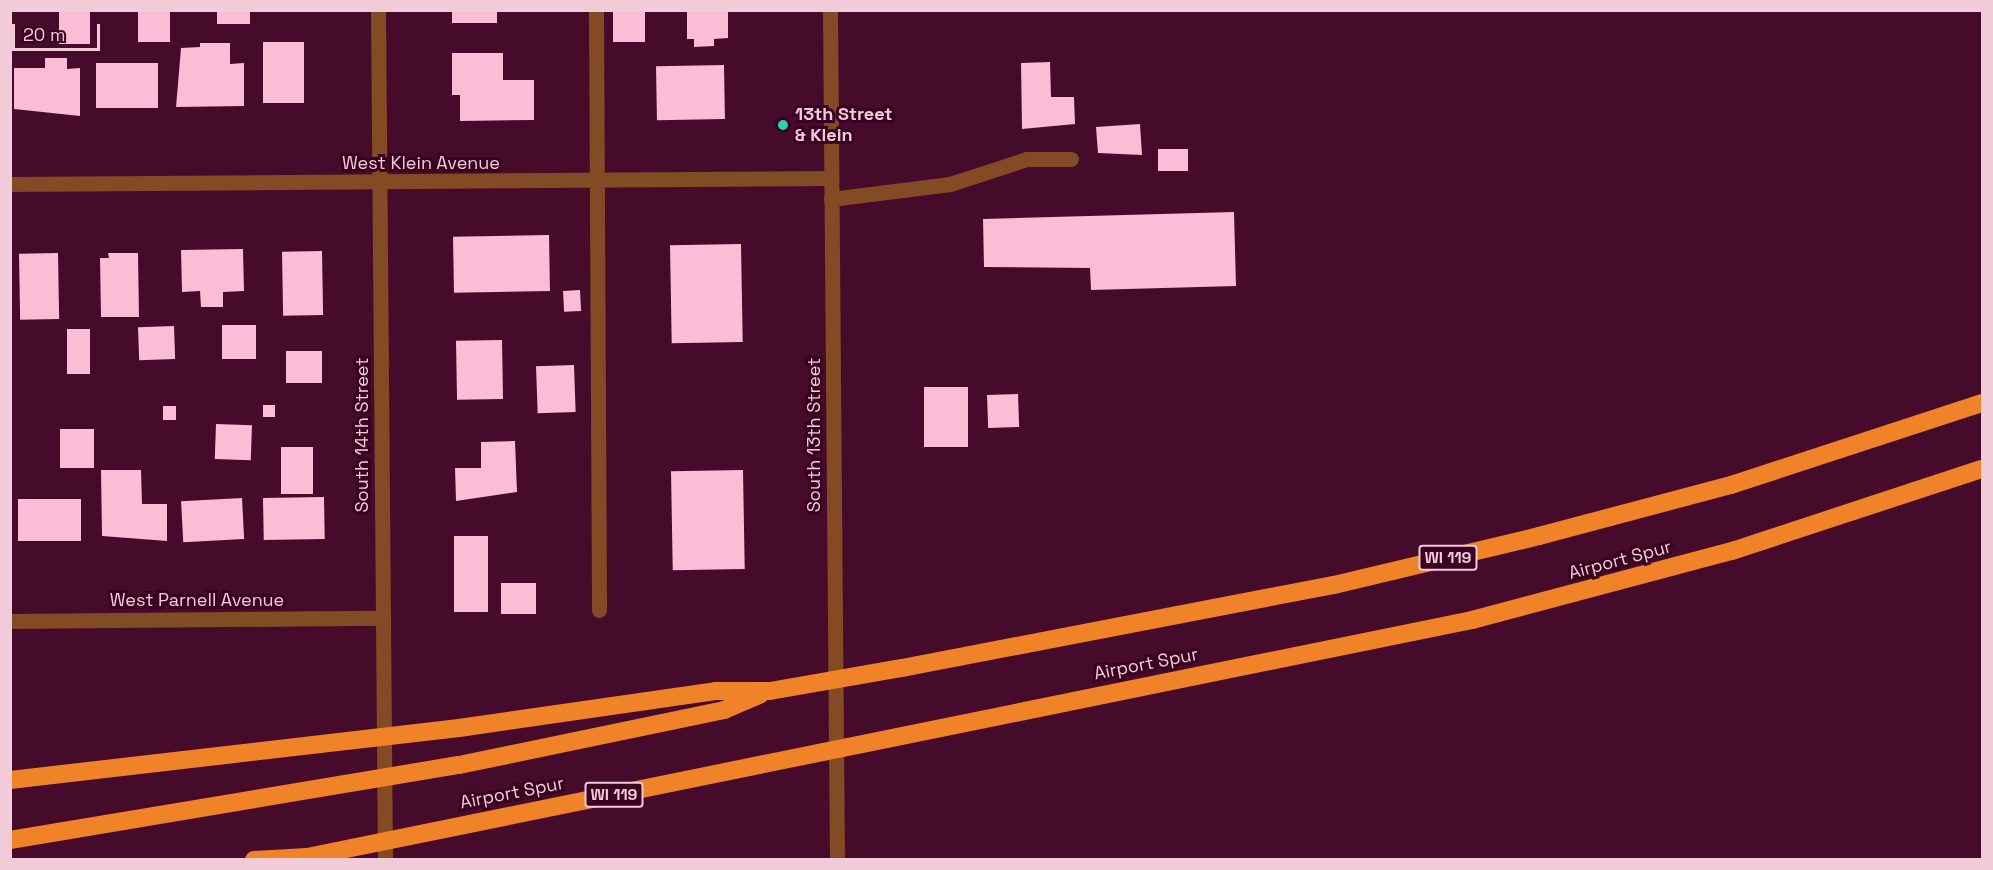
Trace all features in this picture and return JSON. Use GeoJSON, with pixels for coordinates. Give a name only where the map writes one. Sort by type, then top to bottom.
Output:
{"type":"FeatureCollection","features":[{"type":"Feature","properties":{"kind":"highway","name":"WI 119"},"geometry":{"type":"LineString","coordinates":[[770,691],[1334,585],[1539,536],[1731,485],[1983,402]]}},
{"type":"Feature","properties":{"kind":"highway","name":"Airport Spur"},"geometry":{"type":"LineString","coordinates":[[254,860],[305,858],[457,825],[770,764],[1472,620],[1743,548],[1983,469]]}},
{"type":"Feature","properties":{"kind":"highway"},"geometry":{"type":"LineString","coordinates":[[10,780],[459,728],[715,691],[770,691]]}},
{"type":"Feature","properties":{"kind":"highway"},"geometry":{"type":"LineString","coordinates":[[10,840],[306,793],[459,765],[724,710],[770,691]]}},
{"type":"Feature","properties":{"kind":"street","name":"South 14th Street"},"geometry":{"type":"LineString","coordinates":[[378,10],[385,860]]}},
{"type":"Feature","properties":{"kind":"street"},"geometry":{"type":"LineString","coordinates":[[596,10],[595,183],[599,610]]}},
{"type":"Feature","properties":{"kind":"street","name":"South 13th Street"},"geometry":{"type":"LineString","coordinates":[[830,10],[837,860]]}},
{"type":"Feature","properties":{"kind":"street"},"geometry":{"type":"LineString","coordinates":[[831,199],[950,184],[1027,159],[1071,159]]}},
{"type":"Feature","properties":{"kind":"street","name":"West Klein Avenue"},"geometry":{"type":"LineString","coordinates":[[10,184],[595,183],[831,178]]}},
{"type":"Feature","properties":{"kind":"street","name":"West Parnell Avenue"},"geometry":{"type":"LineString","coordinates":[[10,621],[383,618]]}},
{"type":"Feature","properties":{"kind":"building"},"geometry":{"type":"Polygon","coordinates":[[[59,10],[90,10],[90,44],[59,44],[59,10]]]}},
{"type":"Feature","properties":{"kind":"building"},"geometry":{"type":"Polygon","coordinates":[[[138,10],[170,10],[170,42],[138,42],[138,10]]]}},
{"type":"Feature","properties":{"kind":"building"},"geometry":{"type":"Polygon","coordinates":[[[217,10],[250,10],[250,24],[217,24],[217,10]]]}},
{"type":"Feature","properties":{"kind":"building"},"geometry":{"type":"Polygon","coordinates":[[[452,10],[497,10],[497,23],[452,23],[452,10]]]}},
{"type":"Feature","properties":{"kind":"building"},"geometry":{"type":"Polygon","coordinates":[[[613,10],[645,10],[645,42],[613,42],[613,10]]]}},
{"type":"Feature","properties":{"kind":"building"},"geometry":{"type":"Polygon","coordinates":[[[687,10],[728,10],[728,38],[714,39],[714,46],[694,47],[694,39],[687,39],[687,10]]]}},
{"type":"Feature","properties":{"kind":"building"},"geometry":{"type":"Polygon","coordinates":[[[263,42],[304,42],[304,103],[263,103],[263,42]]]}},
{"type":"Feature","properties":{"kind":"building"},"geometry":{"type":"Polygon","coordinates":[[[200,43],[230,43],[230,64],[244,63],[244,106],[176,107],[181,48],[200,47],[200,43]]]}},
{"type":"Feature","properties":{"kind":"building"},"geometry":{"type":"Polygon","coordinates":[[[452,53],[503,53],[503,80],[534,80],[534,120],[460,121],[460,95],[452,95],[452,53]]]}},
{"type":"Feature","properties":{"kind":"building"},"geometry":{"type":"Polygon","coordinates":[[[45,58],[67,58],[67,69],[80,68],[80,116],[14,109],[14,68],[45,68],[45,58]]]}},
{"type":"Feature","properties":{"kind":"building"},"geometry":{"type":"Polygon","coordinates":[[[1050,62],[1051,97],[1074,97],[1075,124],[1022,129],[1021,63],[1050,62]]]}},
{"type":"Feature","properties":{"kind":"building"},"geometry":{"type":"Polygon","coordinates":[[[96,63],[158,63],[158,108],[96,108],[96,63]]]}},
{"type":"Feature","properties":{"kind":"building"},"geometry":{"type":"Polygon","coordinates":[[[724,65],[725,119],[657,120],[656,66],[724,65]]]}},
{"type":"Feature","properties":{"kind":"building"},"geometry":{"type":"Polygon","coordinates":[[[1140,124],[1142,155],[1098,153],[1096,127],[1140,124]]]}},
{"type":"Feature","properties":{"kind":"building"},"geometry":{"type":"Polygon","coordinates":[[[1158,149],[1188,149],[1188,171],[1158,171],[1158,149]]]}},
{"type":"Feature","properties":{"kind":"building"},"geometry":{"type":"Polygon","coordinates":[[[1234,212],[1236,286],[1091,290],[1090,268],[984,267],[983,219],[1234,212]]]}},
{"type":"Feature","properties":{"kind":"building"},"geometry":{"type":"Polygon","coordinates":[[[549,235],[550,291],[454,293],[453,237],[549,235]]]}},
{"type":"Feature","properties":{"kind":"building"},"geometry":{"type":"Polygon","coordinates":[[[741,244],[743,342],[672,343],[670,245],[741,244]]]}},
{"type":"Feature","properties":{"kind":"building"},"geometry":{"type":"Polygon","coordinates":[[[243,249],[244,291],[223,292],[223,307],[201,307],[200,291],[182,292],[181,250],[243,249]]]}},
{"type":"Feature","properties":{"kind":"building"},"geometry":{"type":"Polygon","coordinates":[[[322,251],[323,315],[283,316],[282,252],[322,251]]]}},
{"type":"Feature","properties":{"kind":"building"},"geometry":{"type":"Polygon","coordinates":[[[58,253],[59,319],[20,320],[19,254],[58,253]]]}},
{"type":"Feature","properties":{"kind":"building"},"geometry":{"type":"Polygon","coordinates":[[[108,253],[138,253],[139,317],[101,317],[100,258],[109,258],[108,253]]]}},
{"type":"Feature","properties":{"kind":"building"},"geometry":{"type":"Polygon","coordinates":[[[580,290],[581,311],[564,312],[563,291],[580,290]]]}},
{"type":"Feature","properties":{"kind":"building"},"geometry":{"type":"Polygon","coordinates":[[[222,325],[256,325],[256,359],[222,359],[222,325]]]}},
{"type":"Feature","properties":{"kind":"building"},"geometry":{"type":"Polygon","coordinates":[[[174,326],[175,359],[139,360],[138,327],[174,326]]]}},
{"type":"Feature","properties":{"kind":"building"},"geometry":{"type":"Polygon","coordinates":[[[67,329],[90,329],[90,374],[67,374],[67,329]]]}},
{"type":"Feature","properties":{"kind":"building"},"geometry":{"type":"Polygon","coordinates":[[[502,340],[503,399],[457,400],[456,341],[502,340]]]}},
{"type":"Feature","properties":{"kind":"building"},"geometry":{"type":"Polygon","coordinates":[[[286,351],[322,351],[322,383],[286,383],[286,351]]]}},
{"type":"Feature","properties":{"kind":"building"},"geometry":{"type":"Polygon","coordinates":[[[574,365],[576,412],[538,413],[536,366],[574,365]]]}},
{"type":"Feature","properties":{"kind":"building"},"geometry":{"type":"Polygon","coordinates":[[[924,387],[968,387],[968,447],[924,447],[924,387]]]}},
{"type":"Feature","properties":{"kind":"building"},"geometry":{"type":"Polygon","coordinates":[[[1018,394],[1019,427],[988,428],[987,395],[1018,394]]]}},
{"type":"Feature","properties":{"kind":"building"},"geometry":{"type":"Polygon","coordinates":[[[263,405],[275,405],[275,417],[263,417],[263,405]]]}},
{"type":"Feature","properties":{"kind":"building"},"geometry":{"type":"Polygon","coordinates":[[[163,406],[176,406],[176,420],[163,420],[163,406]]]}},
{"type":"Feature","properties":{"kind":"building"},"geometry":{"type":"Polygon","coordinates":[[[216,424],[252,425],[251,460],[215,459],[216,424]]]}},
{"type":"Feature","properties":{"kind":"building"},"geometry":{"type":"Polygon","coordinates":[[[60,429],[94,429],[94,468],[60,468],[60,429]]]}},
{"type":"Feature","properties":{"kind":"building"},"geometry":{"type":"Polygon","coordinates":[[[515,441],[517,492],[456,501],[455,468],[481,468],[481,442],[515,441]]]}},
{"type":"Feature","properties":{"kind":"building"},"geometry":{"type":"Polygon","coordinates":[[[281,447],[313,447],[313,494],[281,494],[281,447]]]}},
{"type":"Feature","properties":{"kind":"building"},"geometry":{"type":"Polygon","coordinates":[[[101,470],[141,470],[142,504],[167,504],[167,541],[102,536],[101,470]]]}},
{"type":"Feature","properties":{"kind":"building"},"geometry":{"type":"Polygon","coordinates":[[[743,470],[745,569],[673,570],[671,471],[743,470]]]}},
{"type":"Feature","properties":{"kind":"building"},"geometry":{"type":"Polygon","coordinates":[[[324,497],[325,539],[264,540],[263,498],[324,497]]]}},
{"type":"Feature","properties":{"kind":"building"},"geometry":{"type":"Polygon","coordinates":[[[242,498],[244,539],[183,542],[181,501],[242,498]]]}},
{"type":"Feature","properties":{"kind":"building"},"geometry":{"type":"Polygon","coordinates":[[[18,499],[81,499],[81,541],[18,541],[18,499]]]}},
{"type":"Feature","properties":{"kind":"building"},"geometry":{"type":"Polygon","coordinates":[[[454,536],[488,536],[488,612],[454,612],[454,536]]]}},
{"type":"Feature","properties":{"kind":"building"},"geometry":{"type":"Polygon","coordinates":[[[501,583],[536,583],[536,614],[501,614],[501,583]]]}},
{"type":"Feature","properties":{"kind":"place","name":"13th Street & Klein"},"geometry":{"type":"Point","coordinates":[783,125]}}]}
